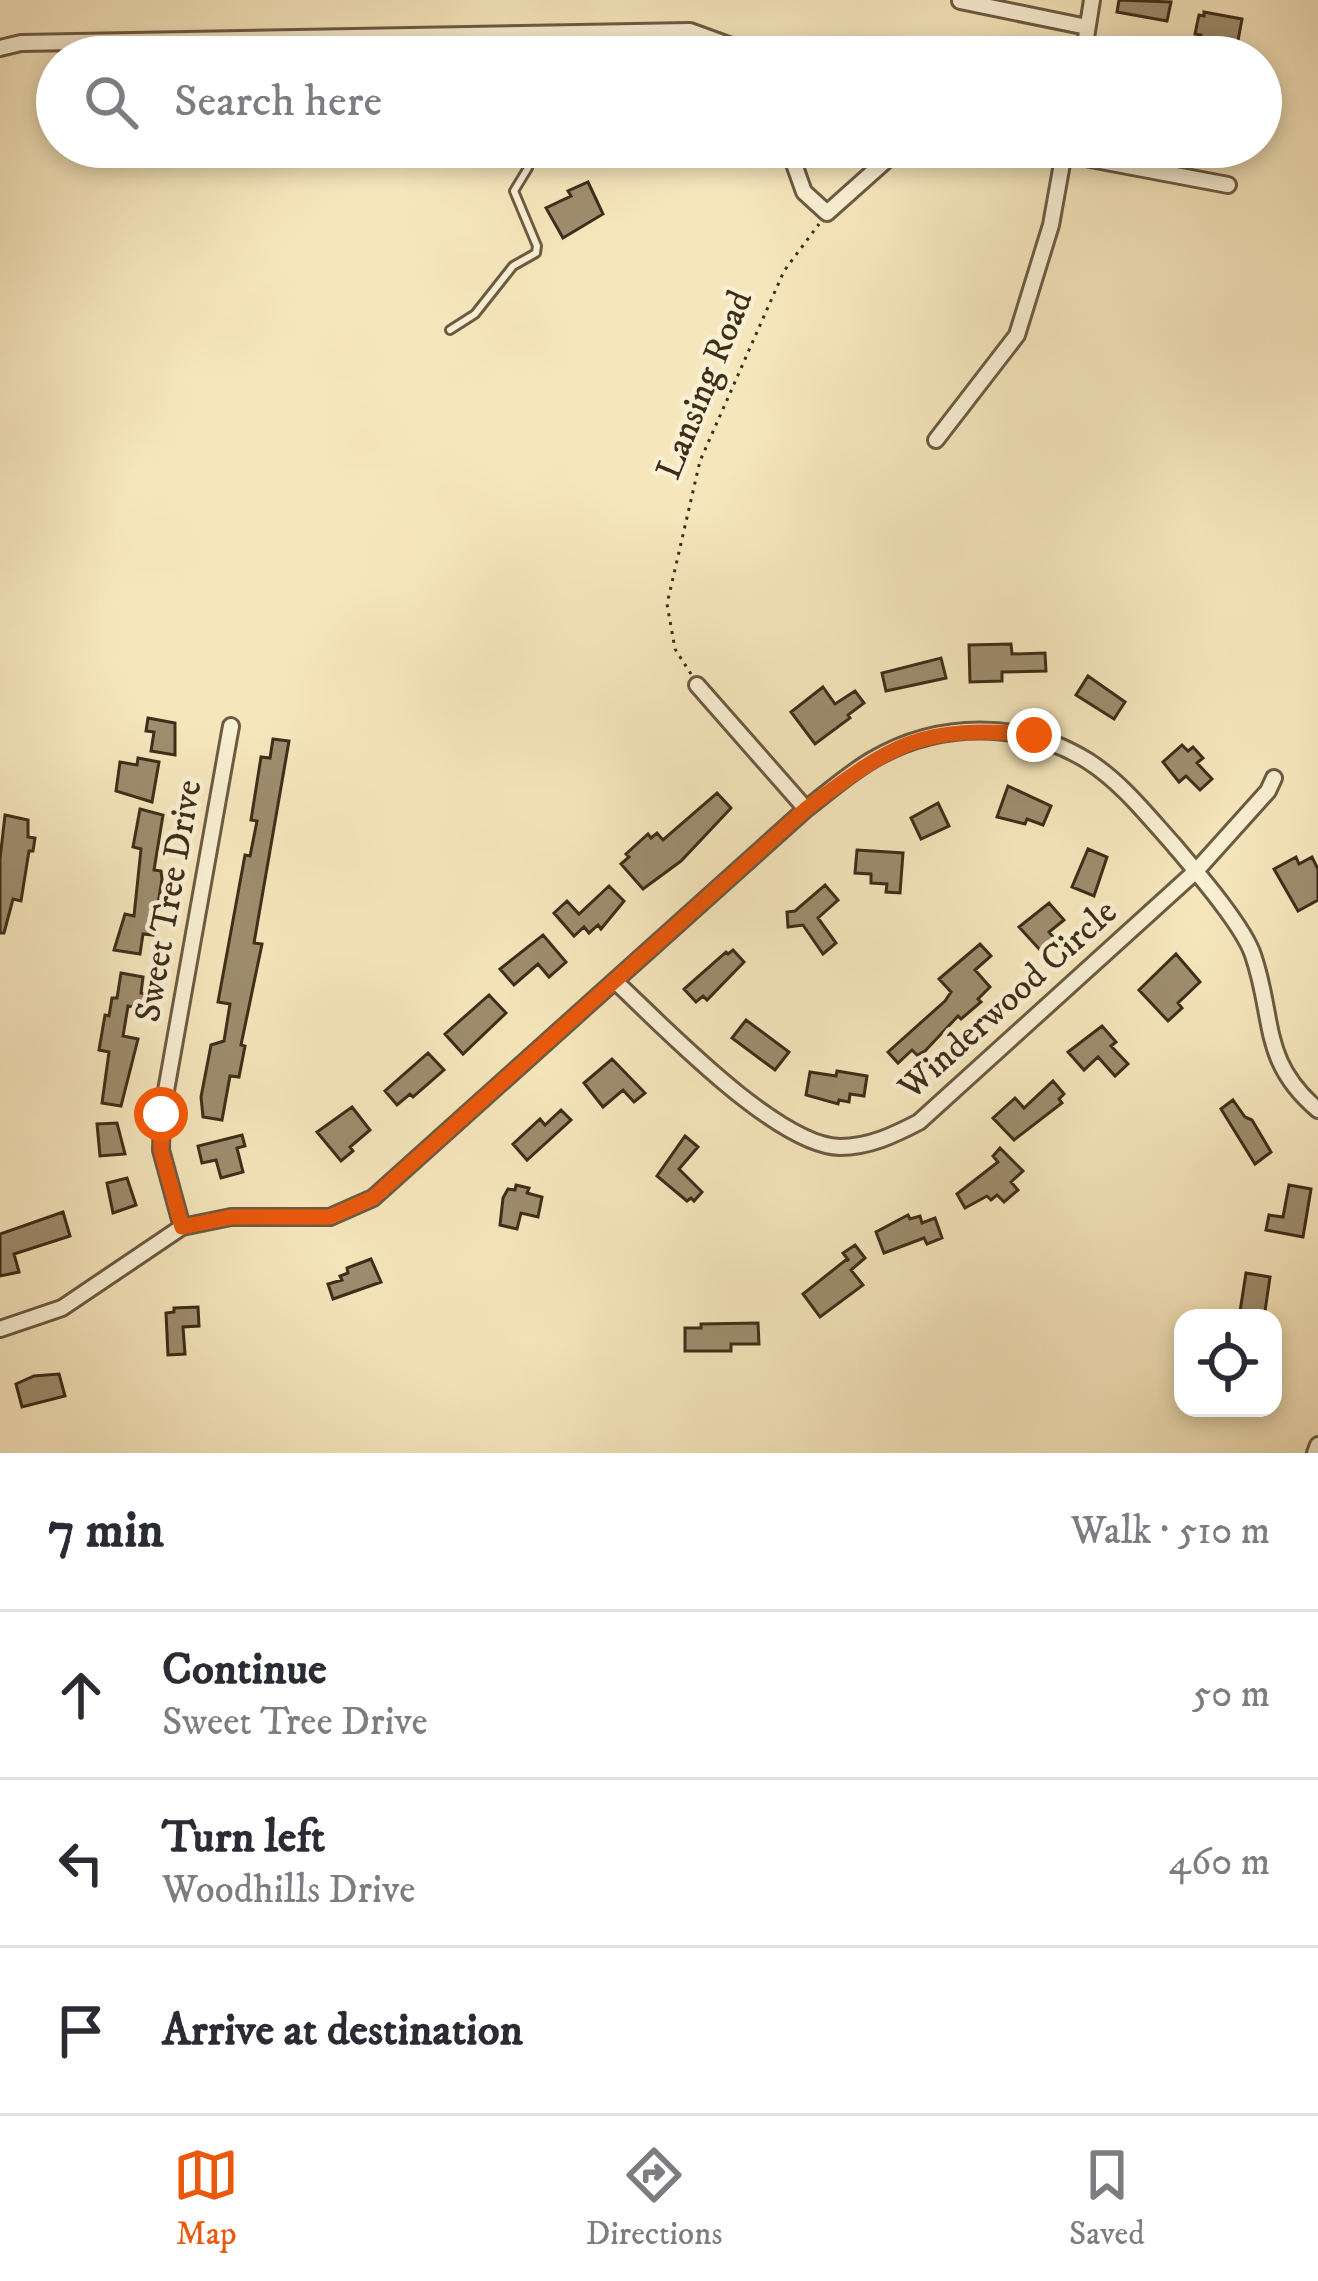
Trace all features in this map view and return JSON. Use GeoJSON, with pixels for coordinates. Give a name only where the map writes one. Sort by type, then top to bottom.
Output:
{"type":"FeatureCollection","features":[{"type":"Feature","properties":{"kind":"street"},"geometry":{"type":"LineString","coordinates":[[1086,36],[1092,0]]}},
{"type":"Feature","properties":{"kind":"street"},"geometry":{"type":"LineString","coordinates":[[960,1],[1032,7],[1087,27]]}},
{"type":"Feature","properties":{"kind":"street"},"geometry":{"type":"LineString","coordinates":[[409,36],[690,31],[704,36]]}},
{"type":"Feature","properties":{"kind":"street"},"geometry":{"type":"LineString","coordinates":[[0,48],[36,44]]}},
{"type":"Feature","properties":{"kind":"street"},"geometry":{"type":"LineString","coordinates":[[795,168],[804,192],[827,213],[878,168]]}},
{"type":"Feature","properties":{"kind":"street"},"geometry":{"type":"LineString","coordinates":[[936,440],[1017,335],[1051,225],[1062,168]]}},
{"type":"Feature","properties":{"kind":"street"},"geometry":{"type":"LineString","coordinates":[[1146,168],[1228,185]]}},
{"type":"Feature","properties":{"kind":"street"},"geometry":{"type":"LineString","coordinates":[[697,685],[806,809]]}},
{"type":"Feature","properties":{"kind":"street","name":"Sweet Tree Drive"},"geometry":{"type":"LineString","coordinates":[[182,1227],[161,1150],[161,1114],[231,726]]}},
{"type":"Feature","properties":{"kind":"street"},"geometry":{"type":"LineString","coordinates":[[0,1329],[62,1308],[182,1227],[231,1217],[330,1217],[373,1198],[806,809],[871,760],[922,737],[974,729],[1034,735],[1089,762],[1132,798],[1196,871],[1252,951],[1275,1056],[1296,1091],[1318,1110]]}},
{"type":"Feature","properties":{"kind":"street","name":"Winderwood Circle"},"geometry":{"type":"LineString","coordinates":[[616,982],[728,1088],[804,1136],[836,1147],[880,1142],[920,1122],[1196,871],[1268,791],[1274,778]]}},
{"type":"Feature","properties":{"kind":"lane"},"geometry":{"type":"LineString","coordinates":[[449,330],[475,314],[513,266],[536,253],[514,191],[528,168]]}},
{"type":"Feature","properties":{"kind":"path","name":"Lansing Road"},"geometry":{"type":"LineString","coordinates":[[697,685],[675,650],[667,604],[700,461],[784,271],[827,213]]}},
{"type":"Feature","properties":{"kind":"building"},"geometry":{"type":"Polygon","coordinates":[[[1119,0],[1171,2],[1167,21],[1117,12],[1119,0]]]}},
{"type":"Feature","properties":{"kind":"building"},"geometry":{"type":"Polygon","coordinates":[[[1204,12],[1242,19],[1239,36],[1195,34],[1199,15],[1204,12]]]}},
{"type":"Feature","properties":{"kind":"building"},"geometry":{"type":"Polygon","coordinates":[[[588,182],[603,214],[563,238],[546,208],[588,182]]]}},
{"type":"Feature","properties":{"kind":"building"},"geometry":{"type":"Polygon","coordinates":[[[1011,644],[1012,654],[1045,653],[1046,671],[1002,672],[1002,681],[970,682],[969,645],[1011,644]]]}},
{"type":"Feature","properties":{"kind":"building"},"geometry":{"type":"Polygon","coordinates":[[[941,658],[946,678],[886,691],[882,673],[941,658]]]}},
{"type":"Feature","properties":{"kind":"building"},"geometry":{"type":"Polygon","coordinates":[[[1088,676],[1125,702],[1114,719],[1076,695],[1088,676]]]}},
{"type":"Feature","properties":{"kind":"building"},"geometry":{"type":"Polygon","coordinates":[[[823,687],[835,704],[855,691],[864,703],[815,744],[791,712],[823,687]]]}},
{"type":"Feature","properties":{"kind":"building"},"geometry":{"type":"Polygon","coordinates":[[[148,718],[175,723],[175,755],[151,751],[154,732],[146,731],[148,718]]]}},
{"type":"Feature","properties":{"kind":"building"},"geometry":{"type":"Polygon","coordinates":[[[273,739],[289,741],[254,943],[262,944],[241,1045],[245,1046],[239,1077],[230,1076],[222,1120],[203,1117],[201,1097],[211,1045],[224,1041],[230,1004],[218,1002],[245,855],[250,856],[257,821],[251,820],[261,757],[270,758],[273,739]]]}},
{"type":"Feature","properties":{"kind":"building"},"geometry":{"type":"Polygon","coordinates":[[[1182,745],[1188,751],[1193,747],[1203,758],[1197,763],[1212,779],[1200,790],[1186,776],[1179,782],[1163,762],[1182,745]]]}},
{"type":"Feature","properties":{"kind":"building"},"geometry":{"type":"Polygon","coordinates":[[[138,758],[159,762],[152,802],[116,791],[120,762],[137,765],[138,758]]]}},
{"type":"Feature","properties":{"kind":"building"},"geometry":{"type":"Polygon","coordinates":[[[1008,786],[1051,806],[1043,825],[997,817],[1008,786]]]}},
{"type":"Feature","properties":{"kind":"building"},"geometry":{"type":"Polygon","coordinates":[[[717,793],[731,808],[681,861],[643,889],[621,864],[629,857],[626,854],[648,834],[651,838],[657,833],[663,840],[717,793]]]}},
{"type":"Feature","properties":{"kind":"building"},"geometry":{"type":"Polygon","coordinates":[[[938,803],[949,826],[921,839],[911,818],[938,803]]]}},
{"type":"Feature","properties":{"kind":"building"},"geometry":{"type":"Polygon","coordinates":[[[140,809],[163,815],[154,870],[161,871],[162,879],[153,935],[143,934],[140,954],[114,950],[125,914],[134,916],[141,849],[133,847],[140,809]]]}},
{"type":"Feature","properties":{"kind":"building"},"geometry":{"type":"Polygon","coordinates":[[[5,815],[28,820],[28,837],[35,838],[21,901],[13,899],[4,933],[0,933],[0,859],[5,815]]]}},
{"type":"Feature","properties":{"kind":"building"},"geometry":{"type":"Polygon","coordinates":[[[1088,849],[1107,857],[1094,896],[1072,887],[1088,849]]]}},
{"type":"Feature","properties":{"kind":"building"},"geometry":{"type":"Polygon","coordinates":[[[857,850],[903,853],[900,893],[886,892],[887,884],[871,883],[871,874],[855,873],[857,850]]]}},
{"type":"Feature","properties":{"kind":"building"},"geometry":{"type":"Polygon","coordinates":[[[1296,857],[1299,864],[1312,857],[1318,869],[1318,900],[1298,911],[1274,869],[1296,857]]]}},
{"type":"Feature","properties":{"kind":"building"},"geometry":{"type":"Polygon","coordinates":[[[825,885],[838,900],[818,918],[836,943],[823,954],[803,925],[788,927],[787,912],[795,911],[825,885]]]}},
{"type":"Feature","properties":{"kind":"building"},"geometry":{"type":"Polygon","coordinates":[[[609,886],[624,901],[601,929],[598,925],[589,933],[584,927],[574,936],[554,913],[567,901],[579,914],[609,886]]]}},
{"type":"Feature","properties":{"kind":"building"},"geometry":{"type":"Polygon","coordinates":[[[1049,903],[1064,920],[1049,932],[1054,938],[1040,950],[1019,927],[1049,903]]]}},
{"type":"Feature","properties":{"kind":"building"},"geometry":{"type":"Polygon","coordinates":[[[543,935],[566,962],[549,977],[538,964],[514,985],[500,969],[543,935]]]}},
{"type":"Feature","properties":{"kind":"building"},"geometry":{"type":"Polygon","coordinates":[[[980,944],[991,956],[975,970],[990,987],[978,999],[981,1002],[961,1019],[958,1016],[925,1051],[917,1055],[912,1050],[898,1063],[888,1052],[945,1001],[951,992],[939,979],[980,944]]]}},
{"type":"Feature","properties":{"kind":"building"},"geometry":{"type":"Polygon","coordinates":[[[733,950],[744,962],[707,1000],[703,996],[696,1002],[684,989],[733,950]]]}},
{"type":"Feature","properties":{"kind":"building"},"geometry":{"type":"Polygon","coordinates":[[[1176,954],[1200,982],[1178,1003],[1182,1008],[1168,1021],[1139,990],[1176,954]]]}},
{"type":"Feature","properties":{"kind":"building"},"geometry":{"type":"Polygon","coordinates":[[[121,973],[143,977],[141,993],[146,994],[143,1009],[128,1006],[123,1036],[138,1039],[121,1106],[102,1103],[109,1052],[99,1050],[105,1015],[109,1016],[112,998],[117,998],[121,973]]]}},
{"type":"Feature","properties":{"kind":"building"},"geometry":{"type":"Polygon","coordinates":[[[489,995],[506,1013],[463,1054],[445,1034],[489,995]]]}},
{"type":"Feature","properties":{"kind":"building"},"geometry":{"type":"Polygon","coordinates":[[[746,1020],[789,1052],[775,1070],[732,1038],[746,1020]]]}},
{"type":"Feature","properties":{"kind":"building"},"geometry":{"type":"Polygon","coordinates":[[[1102,1026],[1116,1042],[1111,1046],[1128,1064],[1115,1076],[1098,1057],[1084,1070],[1068,1052],[1102,1026]]]}},
{"type":"Feature","properties":{"kind":"building"},"geometry":{"type":"Polygon","coordinates":[[[428,1053],[444,1070],[397,1105],[385,1091],[428,1053]]]}},
{"type":"Feature","properties":{"kind":"building"},"geometry":{"type":"Polygon","coordinates":[[[612,1059],[645,1093],[634,1102],[623,1090],[603,1107],[584,1083],[612,1059]]]}},
{"type":"Feature","properties":{"kind":"building"},"geometry":{"type":"Polygon","coordinates":[[[837,1071],[867,1076],[864,1096],[850,1094],[849,1102],[839,1100],[838,1104],[806,1095],[810,1072],[836,1076],[837,1071]]]}},
{"type":"Feature","properties":{"kind":"building"},"geometry":{"type":"Polygon","coordinates":[[[1053,1081],[1064,1094],[1059,1099],[1062,1103],[1014,1140],[993,1118],[1015,1098],[1024,1108],[1053,1081]]]}},
{"type":"Feature","properties":{"kind":"building"},"geometry":{"type":"Polygon","coordinates":[[[1233,1100],[1271,1152],[1255,1164],[1221,1109],[1233,1100]]]}},
{"type":"Feature","properties":{"kind":"building"},"geometry":{"type":"Polygon","coordinates":[[[352,1107],[370,1130],[341,1161],[317,1132],[352,1107]]]}},
{"type":"Feature","properties":{"kind":"building"},"geometry":{"type":"Polygon","coordinates":[[[561,1110],[571,1120],[527,1160],[513,1144],[540,1119],[545,1125],[561,1110]]]}},
{"type":"Feature","properties":{"kind":"building"},"geometry":{"type":"Polygon","coordinates":[[[117,1123],[125,1154],[100,1156],[97,1124],[117,1123]]]}},
{"type":"Feature","properties":{"kind":"building"},"geometry":{"type":"Polygon","coordinates":[[[242,1135],[245,1146],[237,1148],[243,1172],[221,1178],[216,1160],[202,1163],[198,1146],[242,1135]]]}},
{"type":"Feature","properties":{"kind":"building"},"geometry":{"type":"Polygon","coordinates":[[[685,1136],[698,1147],[679,1169],[702,1192],[694,1201],[687,1201],[657,1176],[685,1136]]]}},
{"type":"Feature","properties":{"kind":"building"},"geometry":{"type":"Polygon","coordinates":[[[1000,1148],[1023,1171],[1011,1182],[1018,1190],[1004,1202],[997,1195],[991,1200],[987,1196],[965,1208],[957,1194],[998,1162],[993,1156],[1000,1148]]]}},
{"type":"Feature","properties":{"kind":"building"},"geometry":{"type":"Polygon","coordinates":[[[127,1178],[136,1205],[113,1213],[107,1183],[127,1178]]]}},
{"type":"Feature","properties":{"kind":"building"},"geometry":{"type":"Polygon","coordinates":[[[516,1185],[542,1197],[538,1217],[521,1213],[517,1229],[500,1225],[503,1198],[516,1185]]]}},
{"type":"Feature","properties":{"kind":"building"},"geometry":{"type":"Polygon","coordinates":[[[1289,1185],[1311,1189],[1303,1237],[1266,1230],[1269,1215],[1283,1217],[1289,1185]]]}},
{"type":"Feature","properties":{"kind":"building"},"geometry":{"type":"Polygon","coordinates":[[[63,1212],[70,1236],[14,1254],[19,1272],[0,1276],[0,1234],[63,1212]]]}},
{"type":"Feature","properties":{"kind":"building"},"geometry":{"type":"Polygon","coordinates":[[[908,1215],[910,1219],[920,1216],[922,1223],[935,1218],[942,1238],[927,1244],[924,1238],[884,1253],[876,1232],[908,1215]]]}},
{"type":"Feature","properties":{"kind":"building"},"geometry":{"type":"Polygon","coordinates":[[[855,1245],[865,1258],[851,1270],[863,1285],[820,1317],[803,1294],[849,1261],[843,1253],[855,1245]]]}},
{"type":"Feature","properties":{"kind":"building"},"geometry":{"type":"Polygon","coordinates":[[[371,1259],[381,1282],[333,1299],[328,1284],[342,1280],[347,1268],[371,1259]]]}},
{"type":"Feature","properties":{"kind":"building"},"geometry":{"type":"Polygon","coordinates":[[[1246,1273],[1270,1277],[1265,1309],[1240,1309],[1246,1273]]]}},
{"type":"Feature","properties":{"kind":"building"},"geometry":{"type":"Polygon","coordinates":[[[198,1307],[199,1326],[183,1327],[185,1354],[168,1355],[166,1313],[198,1307]]]}},
{"type":"Feature","properties":{"kind":"building"},"geometry":{"type":"Polygon","coordinates":[[[758,1323],[759,1344],[731,1344],[731,1351],[685,1351],[685,1328],[758,1323]]]}},
{"type":"Feature","properties":{"kind":"building"},"geometry":{"type":"Polygon","coordinates":[[[59,1374],[65,1396],[22,1407],[16,1384],[34,1376],[59,1374]]]}},
{"type":"Feature","properties":{"kind":"route"},"geometry":{"type":"LineString","coordinates":[[161,1114],[161,1150],[182,1227],[231,1217],[330,1217],[373,1198],[806,809],[871,760],[922,737],[974,729],[1034,735]]}}]}
